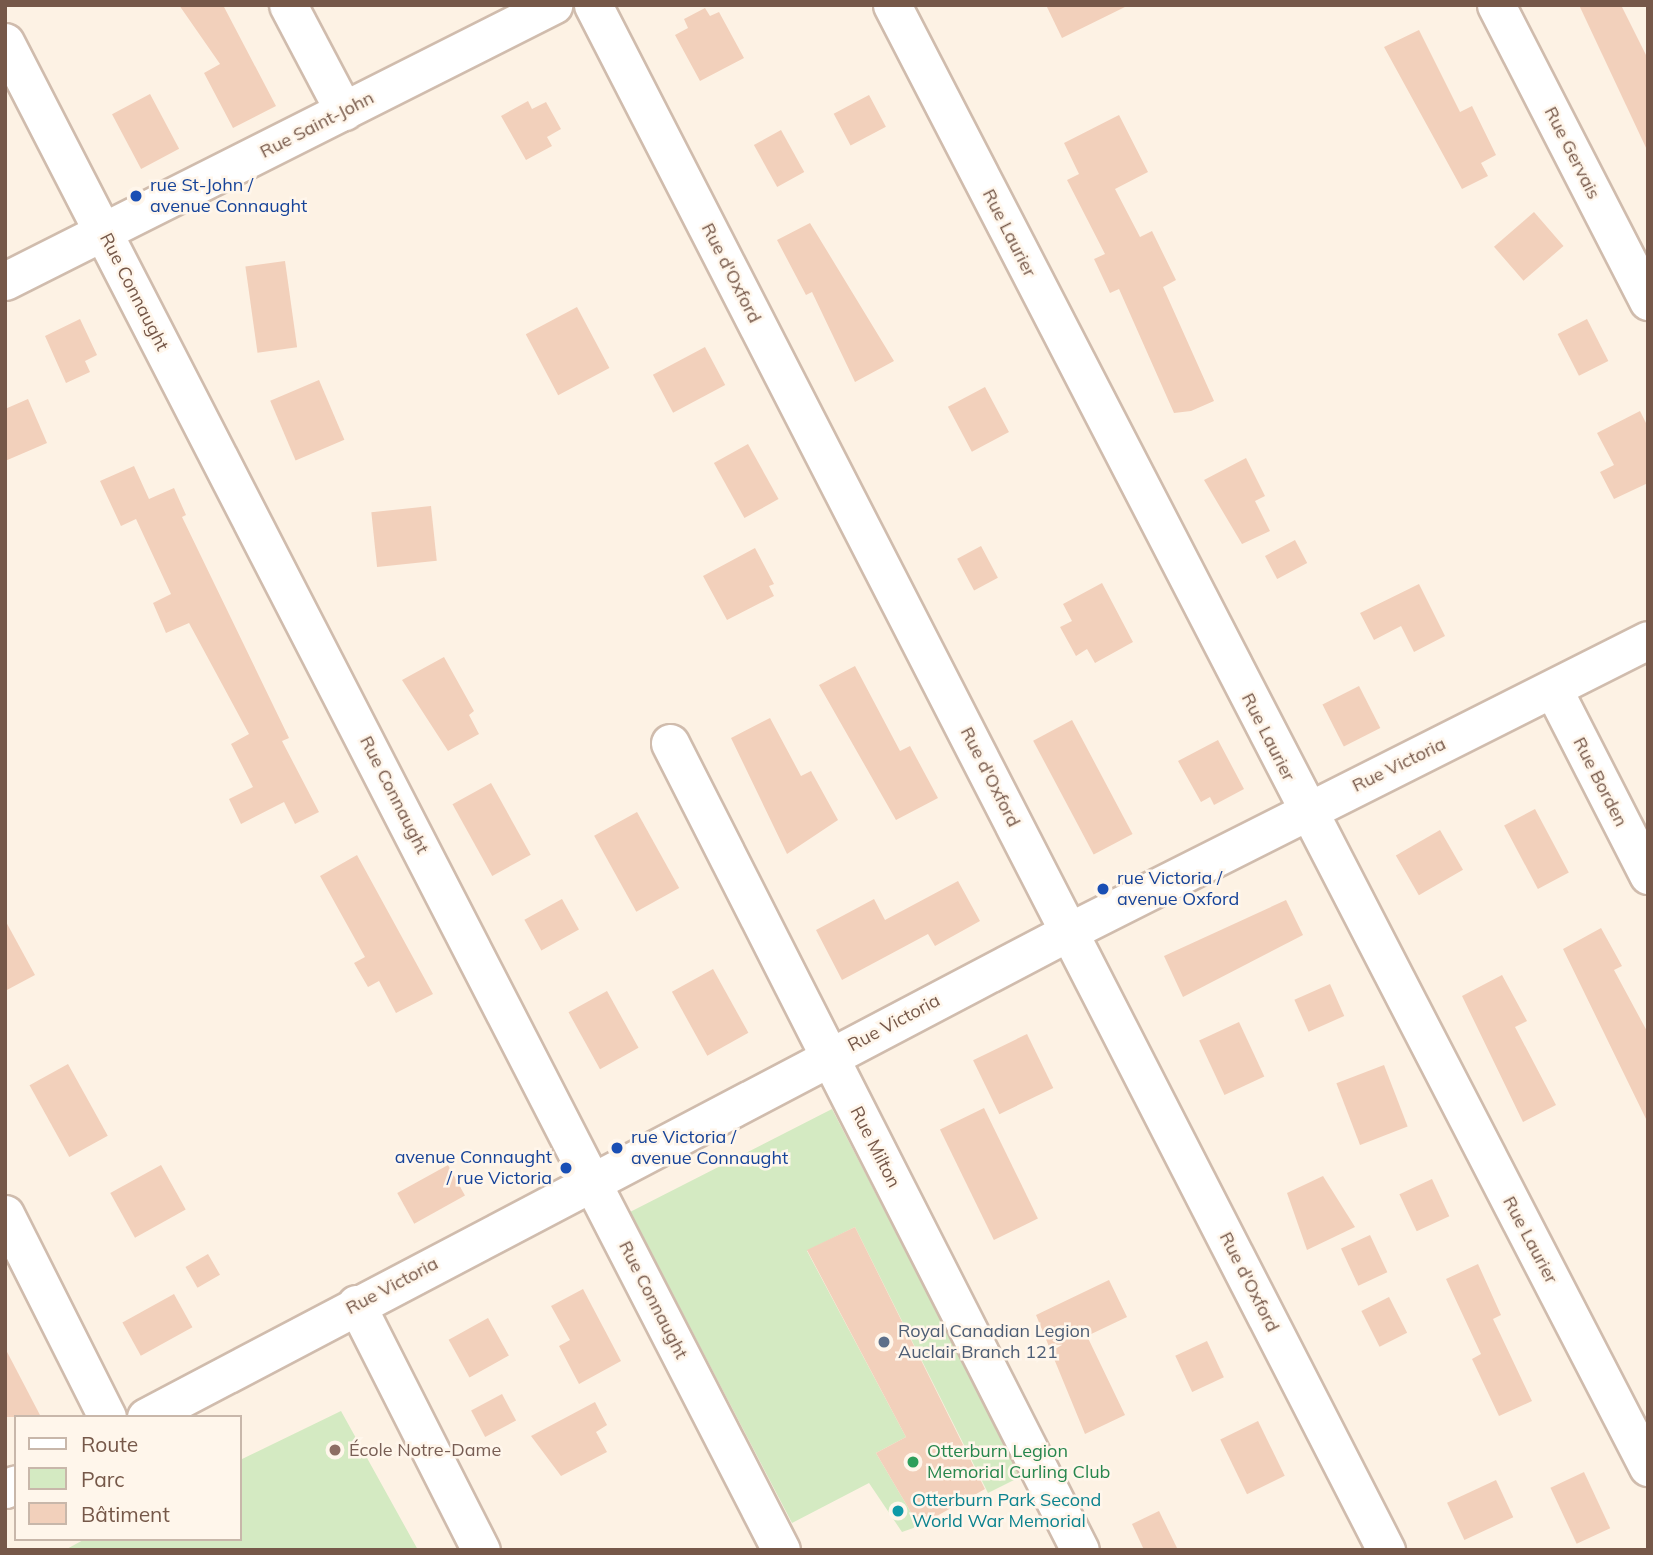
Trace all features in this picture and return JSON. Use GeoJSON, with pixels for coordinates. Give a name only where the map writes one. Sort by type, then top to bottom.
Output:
{"type":"FeatureCollection","features":[{"type":"Feature","properties":{"kind":"street"},"geometry":{"type":"LineString","coordinates":[[288,5],[344,111]]}},
{"type":"Feature","properties":{"kind":"street","name":"Rue Saint-John"},"geometry":{"type":"LineString","coordinates":[[5,281],[553,5]]}},
{"type":"Feature","properties":{"kind":"street","name":"Rue d'Oxford"},"geometry":{"type":"LineString","coordinates":[[593,5],[1386,1550]]}},
{"type":"Feature","properties":{"kind":"street","name":"Rue Laurier"},"geometry":{"type":"LineString","coordinates":[[892,5],[1306,811],[1648,1467]]}},
{"type":"Feature","properties":{"kind":"street","name":"Rue Gervais"},"geometry":{"type":"LineString","coordinates":[[1496,5],[1648,301]]}},
{"type":"Feature","properties":{"kind":"street","name":"Rue Connaught"},"geometry":{"type":"LineString","coordinates":[[5,42],[781,1550]]}},
{"type":"Feature","properties":{"kind":"street","name":"Rue Victoria"},"geometry":{"type":"LineString","coordinates":[[150,1415],[356,1304],[1070,931],[1648,640]]}},
{"type":"Feature","properties":{"kind":"street","name":"Rue Borden"},"geometry":{"type":"LineString","coordinates":[[1553,689],[1648,875]]}},
{"type":"Feature","properties":{"kind":"street","name":"Rue Milton"},"geometry":{"type":"LineString","coordinates":[[670,743],[1080,1550]]}},
{"type":"Feature","properties":{"kind":"street"},"geometry":{"type":"LineString","coordinates":[[5,1214],[106,1415]]}},
{"type":"Feature","properties":{"kind":"street"},"geometry":{"type":"LineString","coordinates":[[356,1304],[481,1550]]}},
{"type":"Feature","properties":{"kind":"green space"},"geometry":{"type":"Polygon","coordinates":[[[832,1109],[1022,1476],[988,1493],[855,1227],[807,1251],[906,1437],[876,1453],[919,1526],[902,1532],[869,1483],[792,1523],[630,1212],[832,1109]]]}},
{"type":"Feature","properties":{"kind":"green space"},"geometry":{"type":"Polygon","coordinates":[[[341,1411],[418,1550],[65,1550],[81,1541],[242,1541],[242,1459],[341,1411]]]}},
{"type":"Feature","properties":{"kind":"building"},"geometry":{"type":"Polygon","coordinates":[[[179,5],[223,5],[276,106],[233,128],[204,73],[220,64],[179,5]]]}},
{"type":"Feature","properties":{"kind":"building"},"geometry":{"type":"Polygon","coordinates":[[[1046,5],[1129,5],[1062,38],[1046,5]]]}},
{"type":"Feature","properties":{"kind":"building"},"geometry":{"type":"Polygon","coordinates":[[[1579,5],[1621,5],[1648,59],[1648,152],[1579,5]]]}},
{"type":"Feature","properties":{"kind":"building"},"geometry":{"type":"Polygon","coordinates":[[[705,8],[710,16],[719,12],[744,58],[700,81],[675,35],[688,28],[684,19],[705,8]]]}},
{"type":"Feature","properties":{"kind":"building"},"geometry":{"type":"Polygon","coordinates":[[[1419,30],[1460,112],[1472,106],[1496,155],[1481,163],[1488,176],[1462,189],[1384,47],[1419,30]]]}},
{"type":"Feature","properties":{"kind":"building"},"geometry":{"type":"Polygon","coordinates":[[[150,94],[179,149],[141,169],[112,114],[150,94]]]}},
{"type":"Feature","properties":{"kind":"building"},"geometry":{"type":"Polygon","coordinates":[[[869,95],[886,127],[851,146],[834,114],[869,95]]]}},
{"type":"Feature","properties":{"kind":"building"},"geometry":{"type":"Polygon","coordinates":[[[528,101],[532,109],[546,102],[561,129],[547,137],[552,146],[526,160],[501,116],[528,101]]]}},
{"type":"Feature","properties":{"kind":"building"},"geometry":{"type":"Polygon","coordinates":[[[1119,115],[1148,172],[1115,189],[1140,237],[1152,231],[1176,280],[1163,287],[1214,401],[1191,411],[1174,413],[1119,289],[1110,293],[1094,259],[1105,254],[1067,180],[1079,174],[1064,143],[1119,115]]]}},
{"type":"Feature","properties":{"kind":"building"},"geometry":{"type":"Polygon","coordinates":[[[781,130],[804,172],[777,187],[754,145],[781,130]]]}},
{"type":"Feature","properties":{"kind":"building"},"geometry":{"type":"Polygon","coordinates":[[[1534,212],[1564,246],[1524,281],[1494,247],[1534,212]]]}},
{"type":"Feature","properties":{"kind":"building"},"geometry":{"type":"Polygon","coordinates":[[[810,223],[894,361],[855,382],[812,292],[806,295],[777,240],[810,223]]]}},
{"type":"Feature","properties":{"kind":"building"},"geometry":{"type":"Polygon","coordinates":[[[285,261],[297,347],[257,353],[245,267],[285,261]]]}},
{"type":"Feature","properties":{"kind":"building"},"geometry":{"type":"Polygon","coordinates":[[[577,307],[609,368],[558,395],[526,334],[577,307]]]}},
{"type":"Feature","properties":{"kind":"building"},"geometry":{"type":"Polygon","coordinates":[[[80,319],[97,355],[85,361],[90,372],[66,383],[45,336],[80,319]]]}},
{"type":"Feature","properties":{"kind":"building"},"geometry":{"type":"Polygon","coordinates":[[[1587,319],[1608,361],[1579,376],[1558,334],[1587,319]]]}},
{"type":"Feature","properties":{"kind":"building"},"geometry":{"type":"Polygon","coordinates":[[[705,347],[725,385],[673,413],[653,375],[705,347]]]}},
{"type":"Feature","properties":{"kind":"building"},"geometry":{"type":"Polygon","coordinates":[[[319,380],[344,440],[296,461],[270,401],[319,380]]]}},
{"type":"Feature","properties":{"kind":"building"},"geometry":{"type":"Polygon","coordinates":[[[985,387],[1009,432],[972,452],[948,407],[985,387]]]}},
{"type":"Feature","properties":{"kind":"building"},"geometry":{"type":"Polygon","coordinates":[[[28,399],[47,443],[5,461],[5,409],[28,399]]]}},
{"type":"Feature","properties":{"kind":"building"},"geometry":{"type":"Polygon","coordinates":[[[1640,411],[1648,427],[1648,483],[1614,499],[1600,472],[1614,465],[1597,433],[1640,411]]]}},
{"type":"Feature","properties":{"kind":"building"},"geometry":{"type":"Polygon","coordinates":[[[748,444],[779,499],[744,518],[714,463],[748,444]]]}},
{"type":"Feature","properties":{"kind":"building"},"geometry":{"type":"Polygon","coordinates":[[[1246,458],[1265,496],[1255,501],[1270,531],[1242,544],[1204,480],[1246,458]]]}},
{"type":"Feature","properties":{"kind":"building"},"geometry":{"type":"Polygon","coordinates":[[[134,466],[149,499],[174,488],[186,515],[182,517],[289,738],[282,741],[319,812],[295,824],[284,802],[241,824],[229,799],[253,787],[231,744],[249,734],[189,623],[166,633],[153,603],[171,594],[136,519],[121,526],[100,481],[134,466]]]}},
{"type":"Feature","properties":{"kind":"building"},"geometry":{"type":"Polygon","coordinates":[[[431,506],[437,561],[377,567],[371,512],[431,506]]]}},
{"type":"Feature","properties":{"kind":"building"},"geometry":{"type":"Polygon","coordinates":[[[1295,540],[1307,563],[1277,579],[1265,556],[1295,540]]]}},
{"type":"Feature","properties":{"kind":"building"},"geometry":{"type":"Polygon","coordinates":[[[981,546],[998,578],[974,590],[957,559],[981,546]]]}},
{"type":"Feature","properties":{"kind":"building"},"geometry":{"type":"Polygon","coordinates":[[[755,548],[774,584],[769,586],[774,596],[727,620],[703,576],[755,548]]]}},
{"type":"Feature","properties":{"kind":"building"},"geometry":{"type":"Polygon","coordinates":[[[1102,583],[1133,642],[1095,663],[1087,649],[1076,656],[1060,627],[1072,621],[1063,604],[1102,583]]]}},
{"type":"Feature","properties":{"kind":"building"},"geometry":{"type":"Polygon","coordinates":[[[1419,584],[1445,636],[1414,652],[1401,626],[1374,640],[1360,613],[1419,584]]]}},
{"type":"Feature","properties":{"kind":"building"},"geometry":{"type":"Polygon","coordinates":[[[444,657],[474,711],[469,715],[479,734],[448,751],[402,680],[444,657]]]}},
{"type":"Feature","properties":{"kind":"building"},"geometry":{"type":"Polygon","coordinates":[[[855,666],[900,751],[910,746],[938,798],[896,820],[819,685],[855,666]]]}},
{"type":"Feature","properties":{"kind":"building"},"geometry":{"type":"Polygon","coordinates":[[[1359,686],[1380,728],[1344,746],[1322,705],[1359,686]]]}},
{"type":"Feature","properties":{"kind":"building"},"geometry":{"type":"Polygon","coordinates":[[[770,718],[801,776],[811,771],[838,820],[787,854],[731,738],[770,718]]]}},
{"type":"Feature","properties":{"kind":"building"},"geometry":{"type":"Polygon","coordinates":[[[1072,720],[1133,834],[1094,855],[1033,741],[1072,720]]]}},
{"type":"Feature","properties":{"kind":"building"},"geometry":{"type":"Polygon","coordinates":[[[1218,740],[1244,789],[1214,805],[1210,797],[1201,802],[1178,761],[1218,740]]]}},
{"type":"Feature","properties":{"kind":"building"},"geometry":{"type":"Polygon","coordinates":[[[491,783],[531,855],[492,876],[453,804],[491,783]]]}},
{"type":"Feature","properties":{"kind":"building"},"geometry":{"type":"Polygon","coordinates":[[[1535,809],[1569,873],[1538,889],[1504,825],[1535,809]]]}},
{"type":"Feature","properties":{"kind":"building"},"geometry":{"type":"Polygon","coordinates":[[[637,812],[679,888],[636,912],[594,836],[637,812]]]}},
{"type":"Feature","properties":{"kind":"building"},"geometry":{"type":"Polygon","coordinates":[[[1440,830],[1463,870],[1419,895],[1396,855],[1440,830]]]}},
{"type":"Feature","properties":{"kind":"building"},"geometry":{"type":"Polygon","coordinates":[[[357,855],[433,994],[396,1013],[379,981],[368,987],[354,963],[365,957],[320,876],[357,855]]]}},
{"type":"Feature","properties":{"kind":"building"},"geometry":{"type":"Polygon","coordinates":[[[958,881],[980,921],[935,946],[928,934],[842,980],[816,930],[874,899],[885,920],[958,881]]]}},
{"type":"Feature","properties":{"kind":"building"},"geometry":{"type":"Polygon","coordinates":[[[562,899],[579,930],[541,950],[524,920],[562,899]]]}},
{"type":"Feature","properties":{"kind":"building"},"geometry":{"type":"Polygon","coordinates":[[[1286,900],[1303,935],[1183,997],[1164,956],[1286,900]]]}},
{"type":"Feature","properties":{"kind":"building"},"geometry":{"type":"Polygon","coordinates":[[[5,920],[35,975],[5,991],[5,920]]]}},
{"type":"Feature","properties":{"kind":"building"},"geometry":{"type":"Polygon","coordinates":[[[1601,928],[1622,966],[1614,970],[1648,1033],[1648,1123],[1563,949],[1601,928]]]}},
{"type":"Feature","properties":{"kind":"building"},"geometry":{"type":"Polygon","coordinates":[[[713,969],[748,1033],[707,1056],[672,992],[713,969]]]}},
{"type":"Feature","properties":{"kind":"building"},"geometry":{"type":"Polygon","coordinates":[[[1502,975],[1527,1021],[1515,1027],[1556,1105],[1523,1122],[1462,996],[1502,975]]]}},
{"type":"Feature","properties":{"kind":"building"},"geometry":{"type":"Polygon","coordinates":[[[1330,984],[1344,1016],[1309,1032],[1294,1000],[1330,984]]]}},
{"type":"Feature","properties":{"kind":"building"},"geometry":{"type":"Polygon","coordinates":[[[607,991],[639,1048],[600,1069],[569,1012],[607,991]]]}},
{"type":"Feature","properties":{"kind":"building"},"geometry":{"type":"Polygon","coordinates":[[[1239,1022],[1264,1076],[1224,1095],[1199,1041],[1239,1022]]]}},
{"type":"Feature","properties":{"kind":"building"},"geometry":{"type":"Polygon","coordinates":[[[1027,1034],[1053,1088],[999,1114],[973,1060],[1027,1034]]]}},
{"type":"Feature","properties":{"kind":"building"},"geometry":{"type":"Polygon","coordinates":[[[68,1064],[108,1136],[69,1157],[30,1085],[68,1064]]]}},
{"type":"Feature","properties":{"kind":"building"},"geometry":{"type":"Polygon","coordinates":[[[1384,1065],[1408,1127],[1360,1145],[1336,1083],[1384,1065]]]}},
{"type":"Feature","properties":{"kind":"building"},"geometry":{"type":"Polygon","coordinates":[[[984,1108],[1038,1219],[994,1240],[940,1129],[984,1108]]]}},
{"type":"Feature","properties":{"kind":"building"},"geometry":{"type":"Polygon","coordinates":[[[161,1165],[186,1210],[135,1238],[110,1193],[161,1165]]]}},
{"type":"Feature","properties":{"kind":"building"},"geometry":{"type":"Polygon","coordinates":[[[448,1165],[465,1196],[414,1224],[397,1193],[448,1165]]]}},
{"type":"Feature","properties":{"kind":"building"},"geometry":{"type":"Polygon","coordinates":[[[1323,1176],[1355,1227],[1307,1250],[1287,1193],[1323,1176]]]}},
{"type":"Feature","properties":{"kind":"building"},"geometry":{"type":"Polygon","coordinates":[[[1432,1179],[1449,1216],[1417,1231],[1399,1194],[1432,1179]]]}},
{"type":"Feature","properties":{"kind":"building","name":"Royal Canadian Legion Auclair Branch 121"},"geometry":{"type":"Polygon","coordinates":[[[855,1227],[985,1489],[919,1526],[876,1453],[906,1437],[807,1250],[855,1227]]]}},
{"type":"Feature","properties":{"kind":"building"},"geometry":{"type":"Polygon","coordinates":[[[1370,1235],[1387,1272],[1358,1286],[1341,1249],[1370,1235]]]}},
{"type":"Feature","properties":{"kind":"building"},"geometry":{"type":"Polygon","coordinates":[[[208,1254],[220,1275],[197,1288],[185,1267],[208,1254]]]}},
{"type":"Feature","properties":{"kind":"building"},"geometry":{"type":"Polygon","coordinates":[[[1478,1264],[1501,1315],[1493,1319],[1532,1401],[1499,1416],[1472,1359],[1481,1354],[1446,1279],[1478,1264]]]}},
{"type":"Feature","properties":{"kind":"building"},"geometry":{"type":"Polygon","coordinates":[[[1109,1280],[1127,1317],[1087,1336],[1125,1415],[1085,1434],[1036,1315],[1109,1280]]]}},
{"type":"Feature","properties":{"kind":"building"},"geometry":{"type":"Polygon","coordinates":[[[583,1289],[621,1361],[579,1384],[559,1346],[570,1340],[551,1306],[583,1289]]]}},
{"type":"Feature","properties":{"kind":"building"},"geometry":{"type":"Polygon","coordinates":[[[174,1294],[192,1327],[141,1356],[122,1323],[174,1294]]]}},
{"type":"Feature","properties":{"kind":"building"},"geometry":{"type":"Polygon","coordinates":[[[1389,1297],[1407,1333],[1380,1347],[1361,1311],[1389,1297]]]}},
{"type":"Feature","properties":{"kind":"building"},"geometry":{"type":"Polygon","coordinates":[[[488,1318],[509,1356],[469,1377],[449,1340],[488,1318]]]}},
{"type":"Feature","properties":{"kind":"building"},"geometry":{"type":"Polygon","coordinates":[[[1207,1341],[1224,1377],[1192,1392],[1175,1356],[1207,1341]]]}},
{"type":"Feature","properties":{"kind":"building"},"geometry":{"type":"Polygon","coordinates":[[[5,1348],[40,1415],[5,1417],[5,1348]]]}},
{"type":"Feature","properties":{"kind":"building"},"geometry":{"type":"Polygon","coordinates":[[[502,1394],[516,1420],[485,1437],[471,1410],[502,1394]]]}},
{"type":"Feature","properties":{"kind":"building"},"geometry":{"type":"Polygon","coordinates":[[[595,1402],[607,1425],[596,1432],[607,1452],[561,1476],[531,1436],[595,1402]]]}},
{"type":"Feature","properties":{"kind":"building"},"geometry":{"type":"Polygon","coordinates":[[[1258,1421],[1285,1476],[1247,1494],[1220,1439],[1258,1421]]]}},
{"type":"Feature","properties":{"kind":"building"},"geometry":{"type":"Polygon","coordinates":[[[1584,1472],[1610,1528],[1577,1544],[1550,1488],[1584,1472]]]}},
{"type":"Feature","properties":{"kind":"building"},"geometry":{"type":"Polygon","coordinates":[[[1496,1480],[1513,1517],[1464,1540],[1447,1503],[1496,1480]]]}},
{"type":"Feature","properties":{"kind":"building"},"geometry":{"type":"Polygon","coordinates":[[[1159,1511],[1178,1550],[1144,1550],[1132,1524],[1159,1511]]]}},
{"type":"Feature","properties":{"kind":"place","name":"rue St-John / avenue Connaught"},"geometry":{"type":"Point","coordinates":[136,196]}},
{"type":"Feature","properties":{"kind":"place","name":"rue Victoria / avenue Oxford"},"geometry":{"type":"Point","coordinates":[1103,889]}},
{"type":"Feature","properties":{"kind":"place","name":"rue Victoria / avenue Connaught"},"geometry":{"type":"Point","coordinates":[617,1148]}},
{"type":"Feature","properties":{"kind":"place","name":"avenue Connaught / rue Victoria"},"geometry":{"type":"Point","coordinates":[566,1168]}},
{"type":"Feature","properties":{"kind":"place","name":"Royal Canadian Legion Auclair Branch 121"},"geometry":{"type":"Point","coordinates":[884,1342]}},
{"type":"Feature","properties":{"kind":"place","name":"École Notre-Dame"},"geometry":{"type":"Point","coordinates":[335,1450]}},
{"type":"Feature","properties":{"kind":"place","name":"Otterburn Legion Memorial Curling Club"},"geometry":{"type":"Point","coordinates":[913,1462]}},
{"type":"Feature","properties":{"kind":"place","name":"Otterburn Park Second World War Memorial"},"geometry":{"type":"Point","coordinates":[898,1511]}}]}
